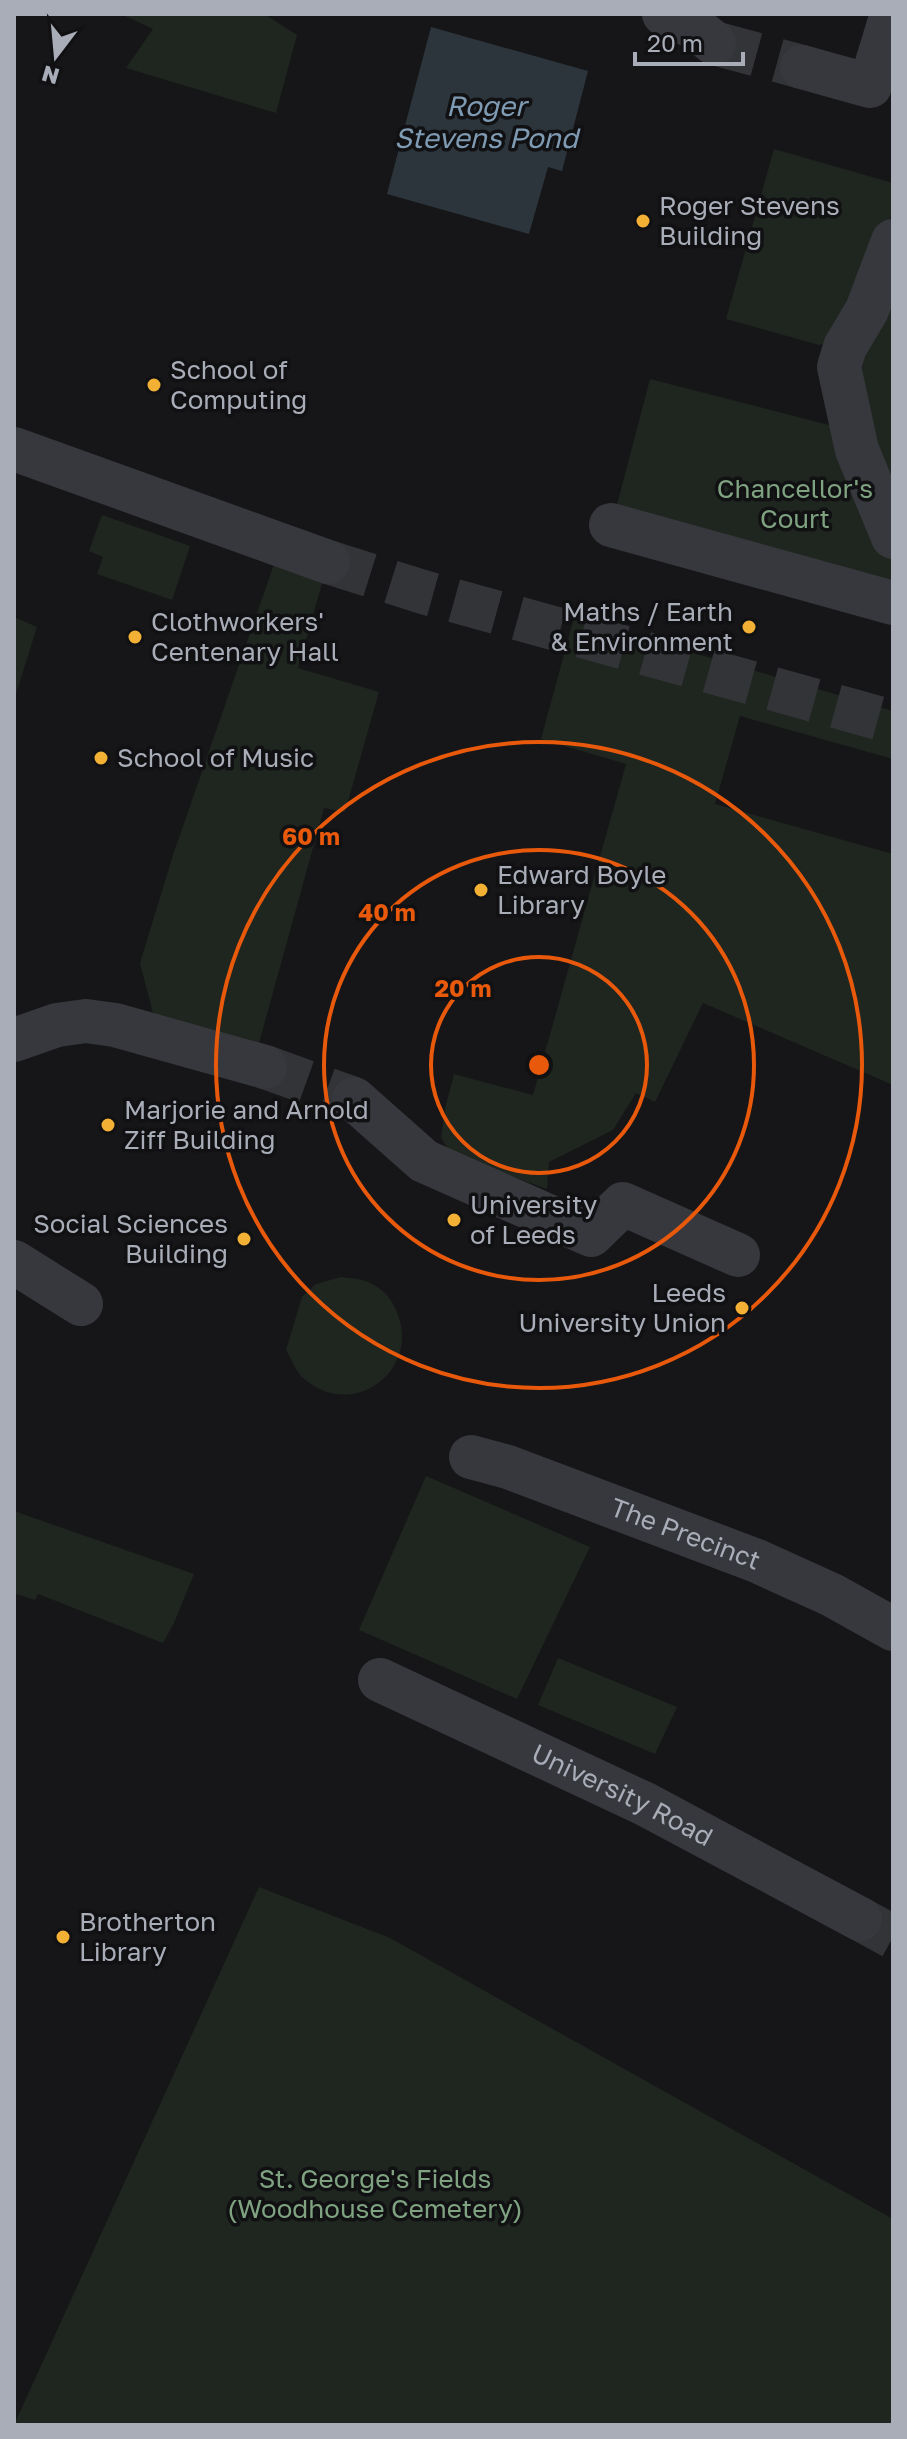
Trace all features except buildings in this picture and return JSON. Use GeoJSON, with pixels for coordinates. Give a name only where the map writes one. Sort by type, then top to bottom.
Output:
{"type":"FeatureCollection","features":[{"type":"Feature","properties":{"kind":"street"},"geometry":{"type":"LineString","coordinates":[[664,14],[694,27],[714,43]]}},
{"type":"Feature","properties":{"kind":"street"},"geometry":{"type":"LineString","coordinates":[[802,67],[870,86],[892,14]]}},
{"type":"Feature","properties":{"kind":"street"},"geometry":{"type":"LineString","coordinates":[[893,241],[867,310],[845,347],[839,367],[861,461],[893,537]]}},
{"type":"Feature","properties":{"kind":"street"},"geometry":{"type":"LineString","coordinates":[[14,449],[328,562]]}},
{"type":"Feature","properties":{"kind":"street"},"geometry":{"type":"LineString","coordinates":[[611,525],[893,603]]}},
{"type":"Feature","properties":{"kind":"street"},"geometry":{"type":"LineString","coordinates":[[14,1040],[57,1025],[86,1021],[115,1025],[265,1067]]}},
{"type":"Feature","properties":{"kind":"street"},"geometry":{"type":"LineString","coordinates":[[354,1099],[424,1161],[591,1235],[623,1204],[738,1255]]}},
{"type":"Feature","properties":{"kind":"street"},"geometry":{"type":"LineString","coordinates":[[14,1262],[81,1304]]}},
{"type":"Feature","properties":{"kind":"street","name":"The Precinct"},"geometry":{"type":"LineString","coordinates":[[471,1457],[508,1467],[757,1561],[832,1595],[893,1629]]}},
{"type":"Feature","properties":{"kind":"street","name":"University Road"},"geometry":{"type":"LineString","coordinates":[[380,1680],[645,1804],[860,1919]]}},
{"type":"Feature","properties":{"kind":"green space"},"geometry":{"type":"Polygon","coordinates":[[[121,14],[264,14],[297,35],[276,113],[126,68],[153,29],[121,14]]]}},
{"type":"Feature","properties":{"kind":"green space"},"geometry":{"type":"Polygon","coordinates":[[[774,149],[893,183],[893,210],[865,291],[833,341],[819,345],[726,319],[774,149]]]}},
{"type":"Feature","properties":{"kind":"green space","name":"Chancellor's Court"},"geometry":{"type":"Polygon","coordinates":[[[893,299],[893,619],[608,539],[650,379],[837,427],[860,378],[866,350],[893,299]]]}},
{"type":"Feature","properties":{"kind":"green space"},"geometry":{"type":"Polygon","coordinates":[[[102,515],[190,546],[172,600],[97,574],[103,557],[89,551],[102,515]]]}},
{"type":"Feature","properties":{"kind":"green space"},"geometry":{"type":"Polygon","coordinates":[[[274,564],[323,580],[298,668],[379,692],[345,812],[324,808],[256,1054],[155,1021],[140,963],[173,855],[274,564]]]}},
{"type":"Feature","properties":{"kind":"green space"},"geometry":{"type":"Polygon","coordinates":[[[14,617],[37,627],[14,700],[14,617]]]}},
{"type":"Feature","properties":{"kind":"green space"},"geometry":{"type":"Polygon","coordinates":[[[574,618],[893,711],[893,759],[740,716],[715,804],[893,854],[893,1085],[703,1003],[655,1102],[636,1093],[613,1130],[549,1162],[547,1189],[452,1155],[441,1138],[454,1074],[533,1095],[626,764],[541,739],[574,618]]]}},
{"type":"Feature","properties":{"kind":"green space"},"geometry":{"type":"Polygon","coordinates":[[[341,1277],[362,1280],[381,1290],[393,1304],[401,1327],[401,1348],[393,1367],[380,1382],[363,1391],[343,1395],[322,1390],[302,1377],[286,1350],[302,1297],[316,1284],[341,1277]]]}},
{"type":"Feature","properties":{"kind":"green space"},"geometry":{"type":"Polygon","coordinates":[[[426,1476],[590,1547],[517,1699],[359,1630],[426,1476]]]}},
{"type":"Feature","properties":{"kind":"green space"},"geometry":{"type":"Polygon","coordinates":[[[14,1511],[194,1574],[163,1643],[38,1594],[35,1600],[14,1593],[14,1511]]]}},
{"type":"Feature","properties":{"kind":"green space"},"geometry":{"type":"Polygon","coordinates":[[[558,1658],[677,1707],[655,1754],[538,1705],[558,1658]]]}},
{"type":"Feature","properties":{"kind":"green space","name":"St. George's Fields (Woodhouse Cemetery)"},"geometry":{"type":"Polygon","coordinates":[[[259,1887],[390,1938],[893,2219],[893,2425],[14,2425],[259,1887]]]}},
{"type":"Feature","properties":{"kind":"water","name":"Roger Stevens Pond"},"geometry":{"type":"Polygon","coordinates":[[[431,27],[588,71],[562,171],[548,167],[529,234],[387,194],[431,27]]]}},
{"type":"Feature","properties":{"kind":"tunnel"},"geometry":{"type":"LineString","coordinates":[[714,43],[802,67]]}},
{"type":"Feature","properties":{"kind":"tunnel"},"geometry":{"type":"LineString","coordinates":[[328,562],[423,592],[893,722]]}},
{"type":"Feature","properties":{"kind":"tunnel"},"geometry":{"type":"LineString","coordinates":[[265,1067],[354,1099]]}},
{"type":"Feature","properties":{"kind":"tunnel"},"geometry":{"type":"LineString","coordinates":[[860,1919],[893,1937]]}},
{"type":"Feature","properties":{"kind":"place","name":"Roger Stevens Building"},"geometry":{"type":"Point","coordinates":[643,221]}},
{"type":"Feature","properties":{"kind":"place","name":"School of Computing"},"geometry":{"type":"Point","coordinates":[154,385]}},
{"type":"Feature","properties":{"kind":"place","name":"Maths / Earth & Environment"},"geometry":{"type":"Point","coordinates":[749,627]}},
{"type":"Feature","properties":{"kind":"place","name":"Clothworkers' Centenary Hall"},"geometry":{"type":"Point","coordinates":[135,637]}},
{"type":"Feature","properties":{"kind":"place","name":"School of Music"},"geometry":{"type":"Point","coordinates":[101,758]}},
{"type":"Feature","properties":{"kind":"place","name":"Edward Boyle Library"},"geometry":{"type":"Point","coordinates":[481,890]}},
{"type":"Feature","properties":{"kind":"place","name":"Marjorie and Arnold Ziff Building"},"geometry":{"type":"Point","coordinates":[108,1125]}},
{"type":"Feature","properties":{"kind":"place","name":"University of Leeds"},"geometry":{"type":"Point","coordinates":[454,1220]}},
{"type":"Feature","properties":{"kind":"place","name":"Social Sciences Building"},"geometry":{"type":"Point","coordinates":[244,1239]}},
{"type":"Feature","properties":{"kind":"place","name":"Leeds University Union"},"geometry":{"type":"Point","coordinates":[742,1308]}},
{"type":"Feature","properties":{"kind":"place","name":"Brotherton Library"},"geometry":{"type":"Point","coordinates":[63,1937]}}]}
